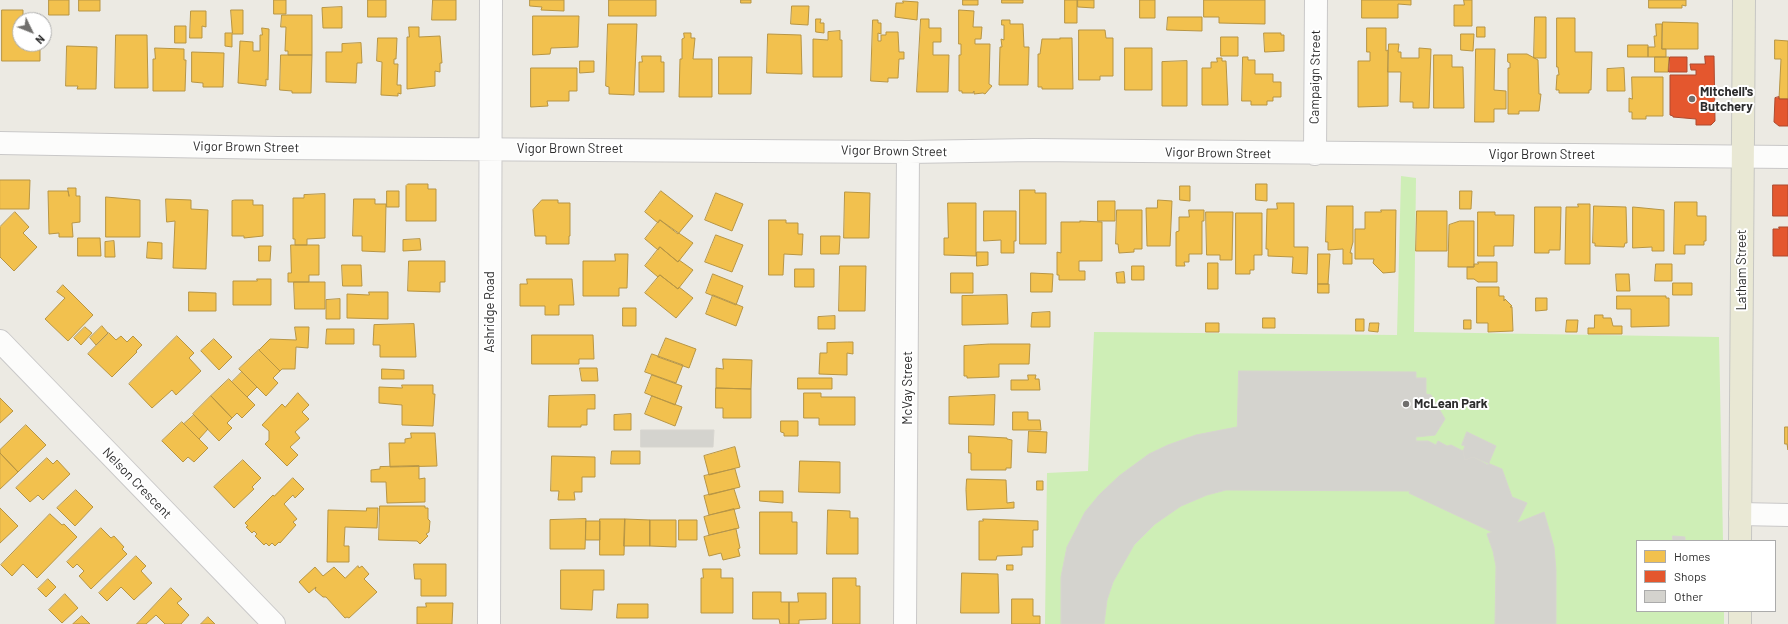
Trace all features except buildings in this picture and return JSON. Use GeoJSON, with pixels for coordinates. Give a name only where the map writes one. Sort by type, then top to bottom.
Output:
{"type":"FeatureCollection","features":[{"type":"Feature","properties":{"kind":"main road","name":"Latham Street"},"geometry":{"type":"LineString","coordinates":[[1740,540],[1744,0]]}},
{"type":"Feature","properties":{"kind":"main road"},"geometry":{"type":"LineString","coordinates":[[1740,612],[1740,624]]}},
{"type":"Feature","properties":{"kind":"street","name":"Ashridge Road"},"geometry":{"type":"LineString","coordinates":[[489,624],[491,0]]}},
{"type":"Feature","properties":{"kind":"street","name":"Campaign Street"},"geometry":{"type":"LineString","coordinates":[[1315,154],[1316,0]]}},
{"type":"Feature","properties":{"kind":"street","name":"Vigor Brown Street"},"geometry":{"type":"LineString","coordinates":[[0,143],[490,149],[908,152],[1033,150],[1315,154],[1788,157]]}},
{"type":"Feature","properties":{"kind":"street","name":"McVay Street"},"geometry":{"type":"LineString","coordinates":[[905,624],[908,152]]}},
{"type":"Feature","properties":{"kind":"street","name":"Nelson Crescent"},"geometry":{"type":"LineString","coordinates":[[0,341],[274,624]]}},
{"type":"Feature","properties":{"kind":"street"},"geometry":{"type":"LineString","coordinates":[[1740,514],[1788,515]]}},
{"type":"Feature","properties":{"kind":"green space","name":"McLean Park"},"geometry":{"type":"Polygon","coordinates":[[[1401,176],[1416,178],[1414,332],[1719,337],[1723,540],[1636,540],[1636,612],[1724,612],[1724,624],[1045,624],[1047,473],[1088,471],[1094,332],[1397,335],[1401,176]]]}},
{"type":"Feature","properties":{"kind":"place","name":"Mitchell's Butchery"},"geometry":{"type":"Point","coordinates":[1692,99]}},
{"type":"Feature","properties":{"kind":"place","name":"McLean Park"},"geometry":{"type":"Point","coordinates":[1406,404]}}]}
